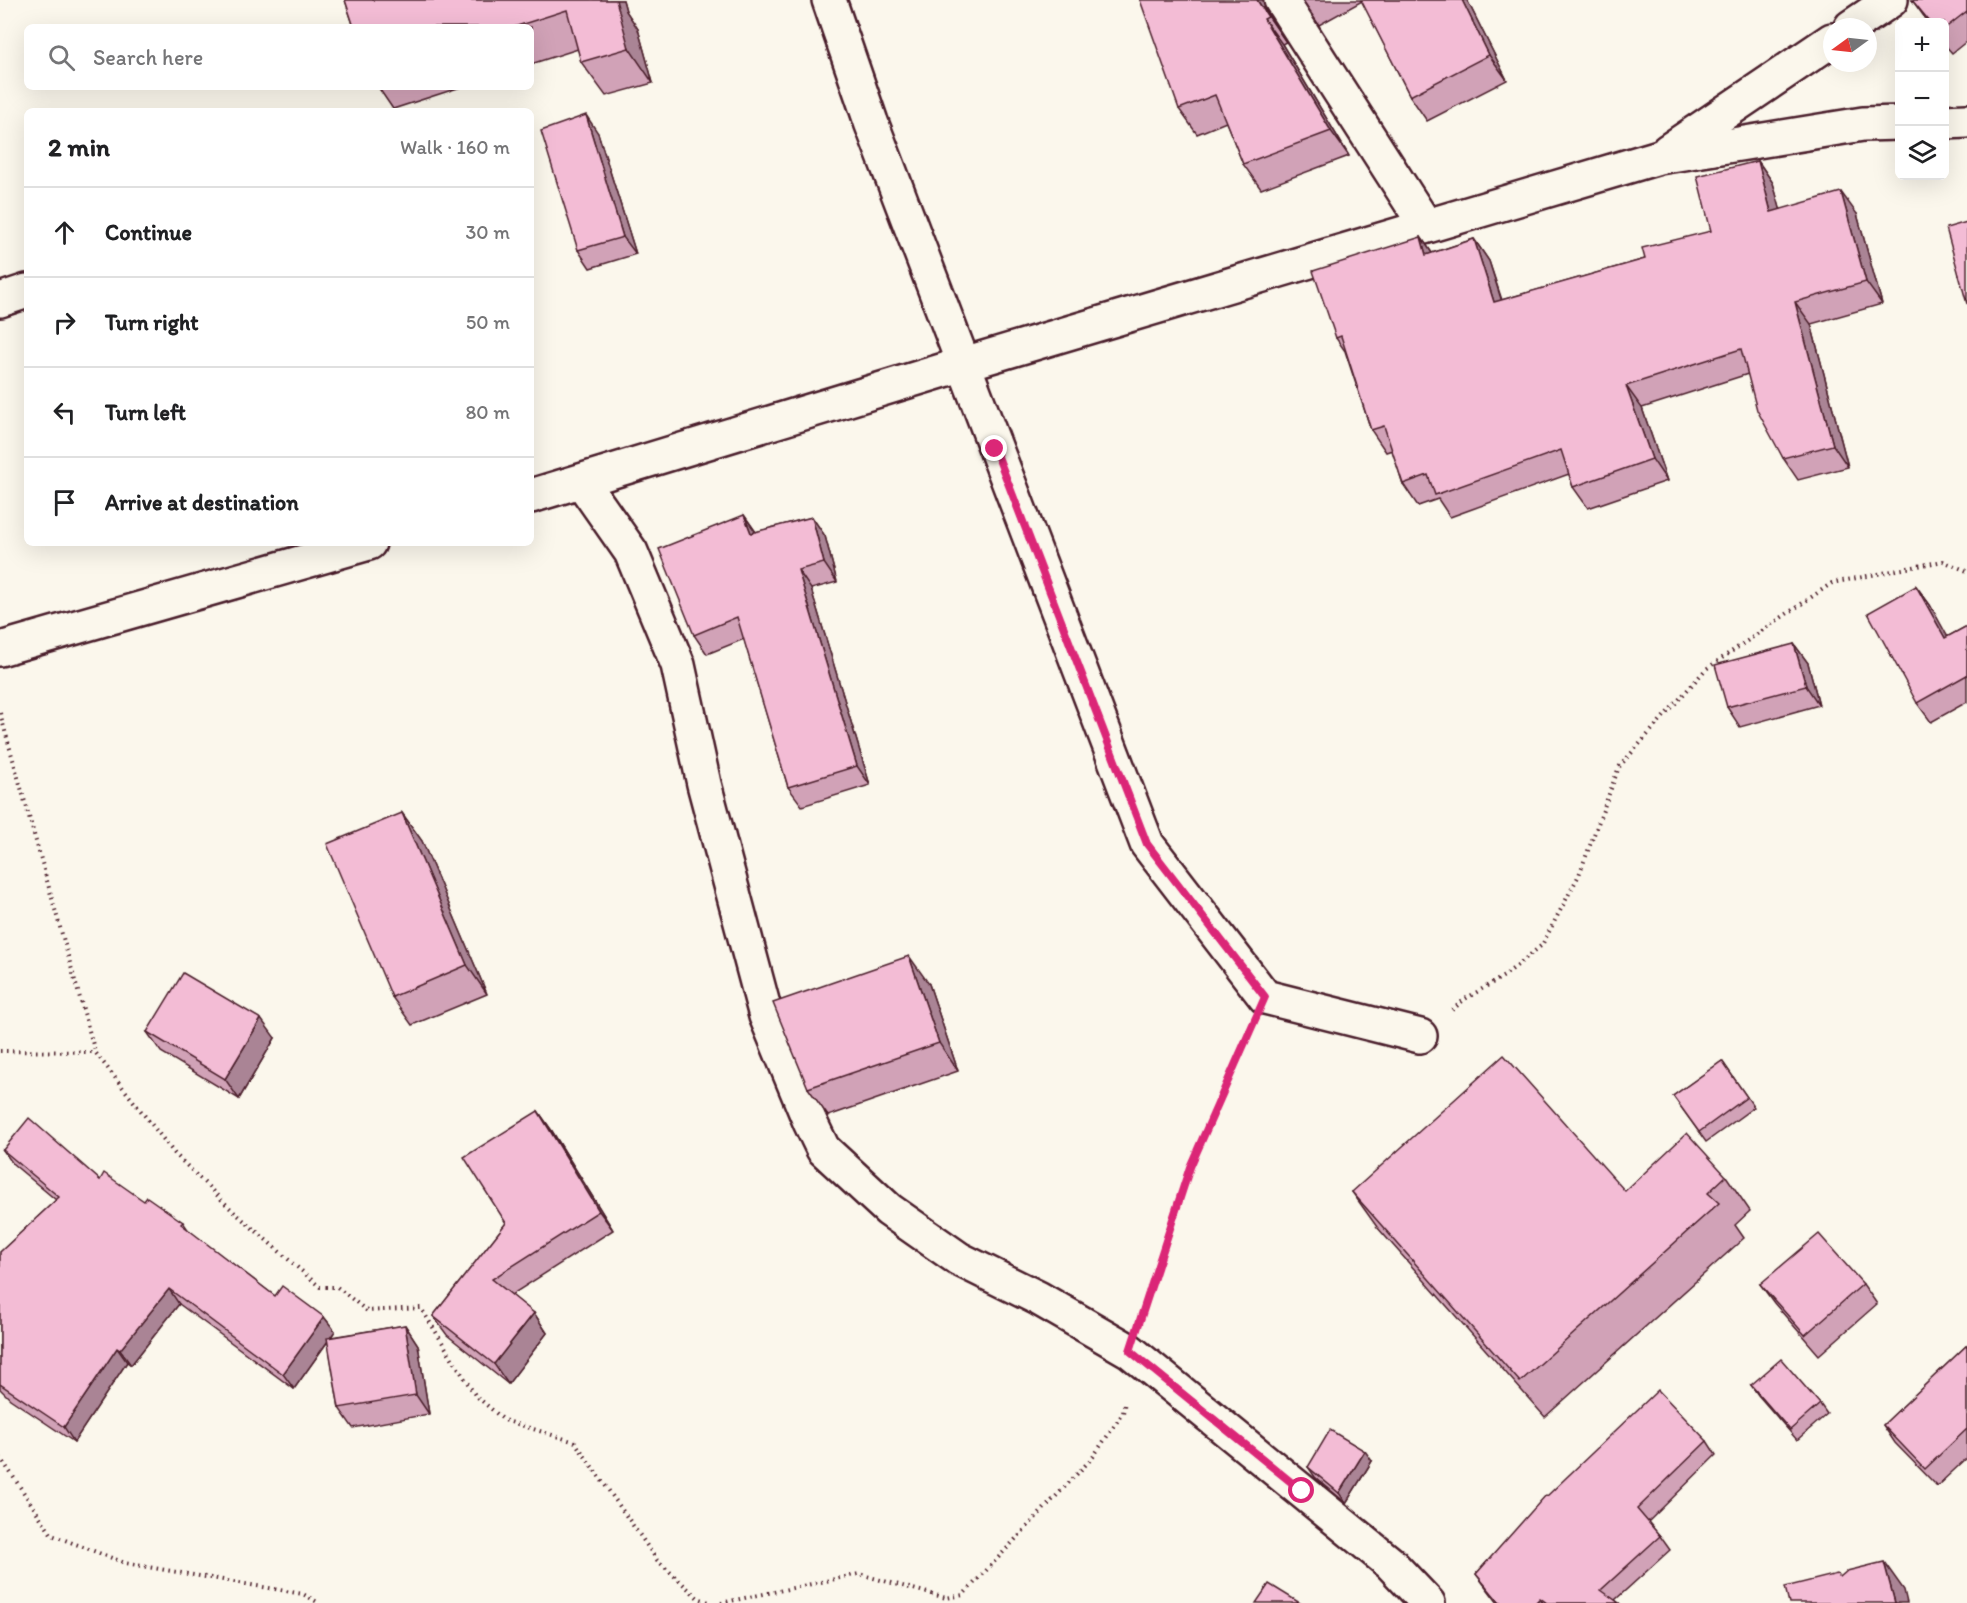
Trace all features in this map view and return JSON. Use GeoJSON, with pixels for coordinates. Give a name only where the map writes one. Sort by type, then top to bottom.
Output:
{"type":"FeatureCollection","features":[{"type":"Feature","properties":{"kind":"street"},"geometry":{"type":"LineString","coordinates":[[829,0],[871,122],[1147,844],[1265,997],[1420,1036]]}},
{"type":"Feature","properties":{"kind":"street"},"geometry":{"type":"LineString","coordinates":[[1281,0],[1426,225]]}},
{"type":"Feature","properties":{"kind":"street"},"geometry":{"type":"LineString","coordinates":[[1864,18],[1891,0]]}},
{"type":"Feature","properties":{"kind":"street"},"geometry":{"type":"LineString","coordinates":[[1659,157],[1823,46]]}},
{"type":"Feature","properties":{"kind":"street"},"geometry":{"type":"LineString","coordinates":[[1949,122],[1967,121]]}},
{"type":"Feature","properties":{"kind":"street"},"geometry":{"type":"LineString","coordinates":[[534,495],[1426,225],[1659,157],[1863,124],[1895,123]]}},
{"type":"Feature","properties":{"kind":"street"},"geometry":{"type":"LineString","coordinates":[[0,300],[24,292]]}},
{"type":"Feature","properties":{"kind":"street"},"geometry":{"type":"LineString","coordinates":[[582,482],[631,552],[678,666],[704,784],[766,1016],[823,1149],[889,1210],[959,1259],[1038,1298],[1130,1351],[1390,1563],[1428,1603]]}},
{"type":"Feature","properties":{"kind":"street"},"geometry":{"type":"LineString","coordinates":[[0,649],[359,546]]}},
{"type":"Feature","properties":{"kind":"path"},"geometry":{"type":"LineString","coordinates":[[1420,1036],[1465,999],[1504,976],[1542,945],[1579,875],[1619,767],[1706,669],[1832,583],[1943,561],[1967,571]]}},
{"type":"Feature","properties":{"kind":"path"},"geometry":{"type":"LineString","coordinates":[[0,713],[95,1052],[174,1153],[233,1211],[320,1287],[337,1287],[367,1311],[421,1308],[475,1395],[504,1420],[575,1442],[657,1560],[698,1598],[712,1603]]}},
{"type":"Feature","properties":{"kind":"path"},"geometry":{"type":"LineString","coordinates":[[721,1603],[859,1574],[946,1598],[963,1595],[1094,1457],[1123,1413],[1130,1351],[1190,1167],[1265,997]]}},
{"type":"Feature","properties":{"kind":"path"},"geometry":{"type":"LineString","coordinates":[[0,1051],[95,1052]]}},
{"type":"Feature","properties":{"kind":"path"},"geometry":{"type":"LineString","coordinates":[[0,1457],[52,1535],[125,1563],[303,1594],[319,1603]]}},
{"type":"Feature","properties":{"kind":"building"},"geometry":{"type":"Polygon","coordinates":[[[345,0],[616,0],[629,48],[581,62],[567,10],[523,24],[353,24],[345,0]]]}},
{"type":"Feature","properties":{"kind":"building"},"geometry":{"type":"Polygon","coordinates":[[[1140,0],[1257,0],[1268,17],[1264,19],[1331,131],[1243,164],[1215,95],[1179,109],[1140,0]]]}},
{"type":"Feature","properties":{"kind":"building"},"geometry":{"type":"Polygon","coordinates":[[[1361,0],[1462,0],[1489,55],[1410,96],[1361,0]]]}},
{"type":"Feature","properties":{"kind":"building"},"geometry":{"type":"Polygon","coordinates":[[[1912,0],[1967,0],[1967,11],[1949,25],[1949,18],[1927,18],[1912,0]]]}},
{"type":"Feature","properties":{"kind":"building"},"geometry":{"type":"Polygon","coordinates":[[[586,115],[623,237],[578,250],[541,131],[586,115]]]}},
{"type":"Feature","properties":{"kind":"building"},"geometry":{"type":"Polygon","coordinates":[[[1758,161],[1771,212],[1841,192],[1866,282],[1795,302],[1833,445],[1783,458],[1757,410],[1741,349],[1626,386],[1652,459],[1573,487],[1561,450],[1435,495],[1428,475],[1403,484],[1384,426],[1371,430],[1341,336],[1336,338],[1313,271],[1421,237],[1426,255],[1474,239],[1494,302],[1645,259],[1642,248],[1711,231],[1697,176],[1758,161]]]}},
{"type":"Feature","properties":{"kind":"building"},"geometry":{"type":"Polygon","coordinates":[[[1967,222],[1967,304],[1946,228],[1967,222]]]}},
{"type":"Feature","properties":{"kind":"building"},"geometry":{"type":"Polygon","coordinates":[[[744,515],[751,533],[812,517],[824,563],[798,570],[857,766],[788,787],[737,617],[694,635],[659,549],[744,515]]]}},
{"type":"Feature","properties":{"kind":"building"},"geometry":{"type":"Polygon","coordinates":[[[1916,586],[1945,638],[1967,626],[1967,675],[1917,703],[1868,613],[1916,586]]]}},
{"type":"Feature","properties":{"kind":"building"},"geometry":{"type":"Polygon","coordinates":[[[1794,644],[1806,686],[1727,707],[1715,665],[1794,644]]]}},
{"type":"Feature","properties":{"kind":"building"},"geometry":{"type":"Polygon","coordinates":[[[402,813],[467,965],[392,997],[327,844],[402,813]]]}},
{"type":"Feature","properties":{"kind":"building"},"geometry":{"type":"Polygon","coordinates":[[[909,956],[939,1043],[808,1088],[773,1003],[909,956]]]}},
{"type":"Feature","properties":{"kind":"building"},"geometry":{"type":"Polygon","coordinates":[[[183,973],[261,1019],[225,1079],[147,1032],[183,973]]]}},
{"type":"Feature","properties":{"kind":"building"},"geometry":{"type":"Polygon","coordinates":[[[1504,1055],[1625,1191],[1687,1133],[1726,1176],[1708,1193],[1719,1203],[1520,1382],[1352,1192],[1504,1055]]]}},
{"type":"Feature","properties":{"kind":"building"},"geometry":{"type":"Polygon","coordinates":[[[1722,1061],[1747,1097],[1699,1132],[1673,1096],[1722,1061]]]}},
{"type":"Feature","properties":{"kind":"building"},"geometry":{"type":"Polygon","coordinates":[[[538,1111],[599,1211],[492,1279],[534,1313],[494,1364],[433,1316],[506,1223],[464,1157],[538,1111]]]}},
{"type":"Feature","properties":{"kind":"building"},"geometry":{"type":"Polygon","coordinates":[[[29,1118],[100,1180],[104,1173],[144,1201],[147,1197],[183,1222],[181,1224],[275,1296],[282,1286],[324,1317],[283,1374],[169,1289],[120,1350],[117,1348],[64,1427],[0,1384],[0,1252],[59,1197],[3,1150],[29,1118]]]}},
{"type":"Feature","properties":{"kind":"building"},"geometry":{"type":"Polygon","coordinates":[[[1819,1234],[1863,1284],[1805,1335],[1760,1284],[1819,1234]]]}},
{"type":"Feature","properties":{"kind":"building"},"geometry":{"type":"Polygon","coordinates":[[[405,1325],[416,1395],[339,1408],[327,1338],[405,1325]]]}},
{"type":"Feature","properties":{"kind":"building"},"geometry":{"type":"Polygon","coordinates":[[[1967,1345],[1967,1429],[1925,1469],[1883,1425],[1967,1345]]]}},
{"type":"Feature","properties":{"kind":"building"},"geometry":{"type":"Polygon","coordinates":[[[1781,1359],[1820,1404],[1790,1430],[1751,1385],[1781,1359]]]}},
{"type":"Feature","properties":{"kind":"building"},"geometry":{"type":"Polygon","coordinates":[[[1658,1390],[1707,1441],[1637,1509],[1660,1536],[1601,1590],[1619,1603],[1547,1603],[1540,1598],[1535,1603],[1500,1603],[1476,1574],[1546,1495],[1658,1390]]]}},
{"type":"Feature","properties":{"kind":"building"},"geometry":{"type":"Polygon","coordinates":[[[1330,1430],[1365,1451],[1339,1493],[1308,1467],[1330,1430]]]}},
{"type":"Feature","properties":{"kind":"building"},"geometry":{"type":"Polygon","coordinates":[[[1884,1562],[1895,1603],[1789,1603],[1785,1587],[1837,1574],[1840,1577],[1847,1571],[1884,1562]]]}},
{"type":"Feature","properties":{"kind":"building"},"geometry":{"type":"Polygon","coordinates":[[[1269,1584],[1300,1603],[1256,1603],[1269,1584]]]}},
{"type":"Feature","properties":{"kind":"route"},"geometry":{"type":"LineString","coordinates":[[995,449],[1147,844],[1265,997],[1190,1167],[1130,1351],[1302,1491]]}}]}
